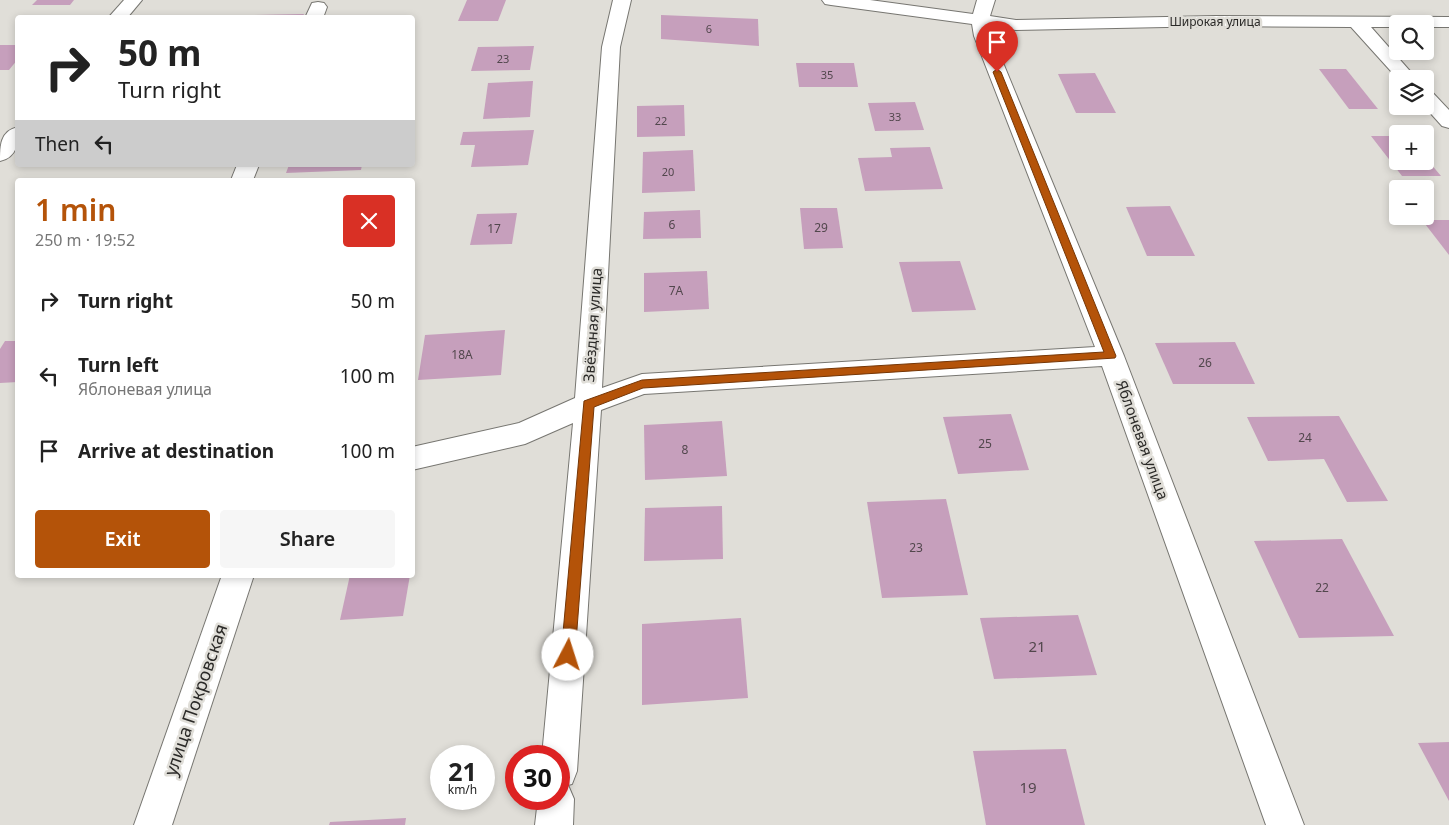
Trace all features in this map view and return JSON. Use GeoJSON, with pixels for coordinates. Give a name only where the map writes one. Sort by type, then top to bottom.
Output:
{"type":"FeatureCollection","features":[{"type":"Feature","properties":{"kind":"street"},"geometry":{"type":"LineString","coordinates":[[120,15],[133,0]]}},
{"type":"Feature","properties":{"kind":"street","name":"Звёздная улица"},"geometry":{"type":"LineString","coordinates":[[561,745],[588,404],[611,48],[622,0]]}},
{"type":"Feature","properties":{"kind":"street","name":"Широкая улица"},"geometry":{"type":"LineString","coordinates":[[831,0],[983,10],[1016,25],[1210,14],[1356,23],[1449,22]]}},
{"type":"Feature","properties":{"kind":"street","name":"Яблоневая улица"},"geometry":{"type":"LineString","coordinates":[[983,10],[982,36],[1111,356],[1285,825]]}},
{"type":"Feature","properties":{"kind":"street"},"geometry":{"type":"LineString","coordinates":[[1356,23],[1400,70]]}},
{"type":"Feature","properties":{"kind":"street"},"geometry":{"type":"LineString","coordinates":[[1434,106],[1449,122]]}},
{"type":"Feature","properties":{"kind":"street"},"geometry":{"type":"LineString","coordinates":[[0,155],[15,137]]}},
{"type":"Feature","properties":{"kind":"street"},"geometry":{"type":"LineString","coordinates":[[415,458],[525,433],[588,404],[642,384],[1111,356]]}},
{"type":"Feature","properties":{"kind":"street","name":"улица Покровская"},"geometry":{"type":"LineString","coordinates":[[153,825],[237,578]]}},
{"type":"Feature","properties":{"kind":"street"},"geometry":{"type":"LineString","coordinates":[[554,825],[555,810]]}},
{"type":"Feature","properties":{"kind":"building"},"geometry":{"type":"Polygon","coordinates":[[[37,0],[74,0],[70,5],[32,5],[37,0]]]}},
{"type":"Feature","properties":{"kind":"building"},"geometry":{"type":"Polygon","coordinates":[[[467,0],[506,0],[498,21],[458,21],[467,0]]]}},
{"type":"Feature","properties":{"kind":"building"},"geometry":{"type":"Polygon","coordinates":[[[304,14],[304,15],[256,15],[304,14]]]}},
{"type":"Feature","properties":{"kind":"building"},"geometry":{"type":"Polygon","coordinates":[[[661,15],[758,19],[759,46],[661,39],[661,15]]]}},
{"type":"Feature","properties":{"kind":"building"},"geometry":{"type":"Polygon","coordinates":[[[0,45],[15,45],[15,63],[9,70],[0,70],[0,45]]]}},
{"type":"Feature","properties":{"kind":"building"},"geometry":{"type":"Polygon","coordinates":[[[534,46],[530,70],[471,71],[478,47],[534,46]]]}},
{"type":"Feature","properties":{"kind":"building"},"geometry":{"type":"Polygon","coordinates":[[[796,63],[854,63],[858,87],[799,87],[796,63]]]}},
{"type":"Feature","properties":{"kind":"building"},"geometry":{"type":"Polygon","coordinates":[[[1319,69],[1346,69],[1378,109],[1349,109],[1319,69]]]}},
{"type":"Feature","properties":{"kind":"building"},"geometry":{"type":"Polygon","coordinates":[[[1095,73],[1116,113],[1076,113],[1058,74],[1095,73]]]}},
{"type":"Feature","properties":{"kind":"building"},"geometry":{"type":"Polygon","coordinates":[[[533,81],[530,117],[483,119],[488,83],[533,81]]]}},
{"type":"Feature","properties":{"kind":"building"},"geometry":{"type":"Polygon","coordinates":[[[915,102],[924,130],[875,131],[868,103],[915,102]]]}},
{"type":"Feature","properties":{"kind":"building"},"geometry":{"type":"Polygon","coordinates":[[[684,105],[685,136],[637,137],[637,106],[684,105]]]}},
{"type":"Feature","properties":{"kind":"building"},"geometry":{"type":"Polygon","coordinates":[[[534,130],[528,165],[471,167],[475,145],[460,145],[463,132],[534,130]]]}},
{"type":"Feature","properties":{"kind":"building"},"geometry":{"type":"Polygon","coordinates":[[[1371,136],[1389,136],[1389,159],[1371,136]]]}},
{"type":"Feature","properties":{"kind":"building"},"geometry":{"type":"Polygon","coordinates":[[[930,147],[943,189],[865,191],[858,158],[892,157],[890,148],[930,147]]]}},
{"type":"Feature","properties":{"kind":"building"},"geometry":{"type":"Polygon","coordinates":[[[693,150],[695,191],[642,193],[643,152],[693,150]]]}},
{"type":"Feature","properties":{"kind":"building"},"geometry":{"type":"Polygon","coordinates":[[[288,167],[362,167],[361,170],[286,173],[288,167]]]}},
{"type":"Feature","properties":{"kind":"building"},"geometry":{"type":"Polygon","coordinates":[[[1434,168],[1441,176],[1402,176],[1397,170],[1434,170],[1434,168]]]}},
{"type":"Feature","properties":{"kind":"building"},"geometry":{"type":"Polygon","coordinates":[[[1170,206],[1195,256],[1147,256],[1126,207],[1170,206]]]}},
{"type":"Feature","properties":{"kind":"building"},"geometry":{"type":"Polygon","coordinates":[[[800,208],[837,208],[843,248],[804,249],[800,208]]]}},
{"type":"Feature","properties":{"kind":"building"},"geometry":{"type":"Polygon","coordinates":[[[700,210],[701,238],[643,239],[644,212],[700,210]]]}},
{"type":"Feature","properties":{"kind":"building"},"geometry":{"type":"Polygon","coordinates":[[[517,213],[512,244],[470,245],[477,214],[517,213]]]}},
{"type":"Feature","properties":{"kind":"building"},"geometry":{"type":"Polygon","coordinates":[[[1434,220],[1449,220],[1449,255],[1426,225],[1434,225],[1434,220]]]}},
{"type":"Feature","properties":{"kind":"building"},"geometry":{"type":"Polygon","coordinates":[[[960,261],[976,310],[912,312],[899,262],[960,261]]]}},
{"type":"Feature","properties":{"kind":"building"},"geometry":{"type":"Polygon","coordinates":[[[707,271],[709,309],[644,312],[644,273],[707,271]]]}},
{"type":"Feature","properties":{"kind":"building"},"geometry":{"type":"Polygon","coordinates":[[[505,330],[501,375],[418,380],[425,335],[505,330]]]}},
{"type":"Feature","properties":{"kind":"building"},"geometry":{"type":"Polygon","coordinates":[[[5,341],[15,341],[15,382],[0,383],[0,349],[5,341]]]}},
{"type":"Feature","properties":{"kind":"building"},"geometry":{"type":"Polygon","coordinates":[[[1235,342],[1255,384],[1173,384],[1155,343],[1235,342]]]}},
{"type":"Feature","properties":{"kind":"building"},"geometry":{"type":"Polygon","coordinates":[[[1011,414],[1029,470],[958,474],[943,417],[1011,414]]]}},
{"type":"Feature","properties":{"kind":"building"},"geometry":{"type":"Polygon","coordinates":[[[1339,416],[1388,501],[1347,502],[1324,459],[1268,461],[1247,417],[1339,416]]]}},
{"type":"Feature","properties":{"kind":"building"},"geometry":{"type":"Polygon","coordinates":[[[722,421],[727,476],[645,480],[644,425],[722,421]]]}},
{"type":"Feature","properties":{"kind":"building"},"geometry":{"type":"Polygon","coordinates":[[[946,499],[968,595],[882,598],[867,502],[946,499]]]}},
{"type":"Feature","properties":{"kind":"building"},"geometry":{"type":"Polygon","coordinates":[[[722,506],[723,559],[644,561],[645,508],[722,506]]]}},
{"type":"Feature","properties":{"kind":"building"},"geometry":{"type":"Polygon","coordinates":[[[1342,539],[1394,636],[1299,638],[1254,541],[1342,539]]]}},
{"type":"Feature","properties":{"kind":"building"},"geometry":{"type":"Polygon","coordinates":[[[349,578],[409,578],[403,616],[340,620],[349,578]]]}},
{"type":"Feature","properties":{"kind":"building"},"geometry":{"type":"Polygon","coordinates":[[[1078,615],[1097,675],[994,679],[980,618],[1078,615]]]}},
{"type":"Feature","properties":{"kind":"building"},"geometry":{"type":"Polygon","coordinates":[[[741,618],[748,698],[642,705],[642,624],[741,618]]]}},
{"type":"Feature","properties":{"kind":"building"},"geometry":{"type":"Polygon","coordinates":[[[1449,742],[1449,801],[1418,743],[1449,742]]]}},
{"type":"Feature","properties":{"kind":"building"},"geometry":{"type":"Polygon","coordinates":[[[1066,749],[1085,825],[986,825],[973,751],[1066,749]]]}},
{"type":"Feature","properties":{"kind":"building"},"geometry":{"type":"Polygon","coordinates":[[[406,818],[405,825],[329,825],[330,822],[406,818]]]}},
{"type":"Feature","properties":{"kind":"route"},"geometry":{"type":"LineString","coordinates":[[568,655],[588,404],[642,384],[1111,356],[997,72]]}}]}
